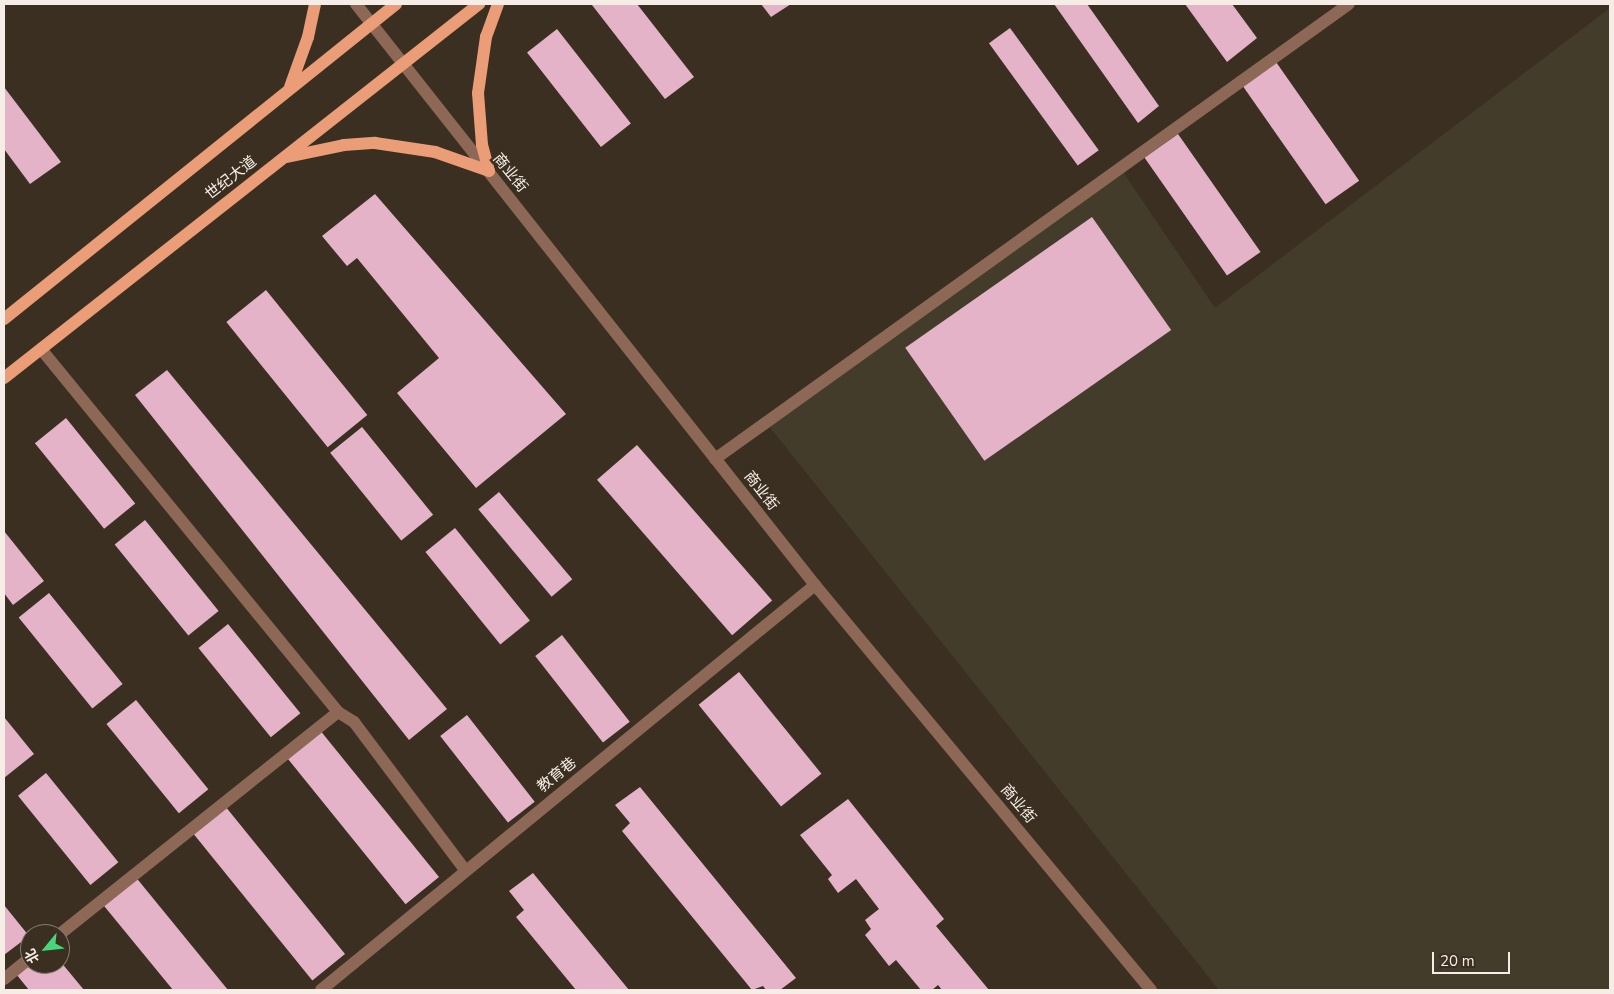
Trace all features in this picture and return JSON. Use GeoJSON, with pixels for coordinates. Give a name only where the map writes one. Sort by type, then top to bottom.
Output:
{"type":"FeatureCollection","features":[{"type":"Feature","properties":{"kind":"main road"},"geometry":{"type":"LineString","coordinates":[[290,89],[308,37],[314,4]]}},
{"type":"Feature","properties":{"kind":"main road"},"geometry":{"type":"LineString","coordinates":[[4,319],[371,22],[396,4]]}},
{"type":"Feature","properties":{"kind":"main road","name":"世纪大道"},"geometry":{"type":"LineString","coordinates":[[4,378],[479,4]]}},
{"type":"Feature","properties":{"kind":"main road"},"geometry":{"type":"LineString","coordinates":[[489,171],[479,119],[478,93],[486,37],[498,4]]}},
{"type":"Feature","properties":{"kind":"main road"},"geometry":{"type":"LineString","coordinates":[[282,158],[344,145],[375,144],[435,152],[489,171]]}},
{"type":"Feature","properties":{"kind":"street","name":"商业街"},"geometry":{"type":"LineString","coordinates":[[356,4],[815,585],[1151,990]]}},
{"type":"Feature","properties":{"kind":"street"},"geometry":{"type":"LineString","coordinates":[[715,459],[1349,4]]}},
{"type":"Feature","properties":{"kind":"street"},"geometry":{"type":"LineString","coordinates":[[41,349],[338,712],[354,722],[466,871]]}},
{"type":"Feature","properties":{"kind":"street","name":"教育巷"},"geometry":{"type":"LineString","coordinates":[[321,990],[815,585]]}},
{"type":"Feature","properties":{"kind":"street"},"geometry":{"type":"LineString","coordinates":[[70,926],[338,712]]}},
{"type":"Feature","properties":{"kind":"street"},"geometry":{"type":"LineString","coordinates":[[4,979],[20,966]]}},
{"type":"Feature","properties":{"kind":"shaded area"},"geometry":{"type":"Polygon","coordinates":[[[1610,8],[1610,990],[1219,990],[765,421],[1123,172],[1215,308],[1610,8]]]}},
{"type":"Feature","properties":{"kind":"building"},"geometry":{"type":"Polygon","coordinates":[[[637,4],[694,77],[665,99],[592,5],[637,4]]]}},
{"type":"Feature","properties":{"kind":"building"},"geometry":{"type":"Polygon","coordinates":[[[761,4],[791,4],[771,17],[761,4]]]}},
{"type":"Feature","properties":{"kind":"building"},"geometry":{"type":"Polygon","coordinates":[[[1054,4],[1087,4],[1159,106],[1138,123],[1054,4]]]}},
{"type":"Feature","properties":{"kind":"building"},"geometry":{"type":"Polygon","coordinates":[[[1185,4],[1232,4],[1257,38],[1227,62],[1185,4]]]}},
{"type":"Feature","properties":{"kind":"building"},"geometry":{"type":"Polygon","coordinates":[[[1010,28],[1099,150],[1078,165],[989,43],[1010,28]]]}},
{"type":"Feature","properties":{"kind":"building"},"geometry":{"type":"Polygon","coordinates":[[[557,29],[631,124],[601,147],[527,52],[557,29]]]}},
{"type":"Feature","properties":{"kind":"building"},"geometry":{"type":"Polygon","coordinates":[[[1276,62],[1359,181],[1326,204],[1242,86],[1276,62]]]}},
{"type":"Feature","properties":{"kind":"building"},"geometry":{"type":"Polygon","coordinates":[[[4,87],[61,162],[30,184],[4,149],[4,87]]]}},
{"type":"Feature","properties":{"kind":"building"},"geometry":{"type":"Polygon","coordinates":[[[1178,134],[1261,252],[1227,275],[1144,158],[1178,134]]]}},
{"type":"Feature","properties":{"kind":"building"},"geometry":{"type":"Polygon","coordinates":[[[375,194],[566,414],[476,488],[397,393],[439,358],[357,258],[347,266],[322,236],[375,194]]]}},
{"type":"Feature","properties":{"kind":"building"},"geometry":{"type":"Polygon","coordinates":[[[1092,217],[1171,330],[984,461],[905,348],[1092,217]]]}},
{"type":"Feature","properties":{"kind":"building"},"geometry":{"type":"Polygon","coordinates":[[[266,290],[367,415],[328,447],[226,322],[266,290]]]}},
{"type":"Feature","properties":{"kind":"building"},"geometry":{"type":"Polygon","coordinates":[[[167,370],[447,709],[409,740],[135,395],[167,370]]]}},
{"type":"Feature","properties":{"kind":"building"},"geometry":{"type":"Polygon","coordinates":[[[66,418],[135,503],[104,529],[35,443],[66,418]]]}},
{"type":"Feature","properties":{"kind":"building"},"geometry":{"type":"Polygon","coordinates":[[[362,427],[433,515],[401,541],[330,453],[362,427]]]}},
{"type":"Feature","properties":{"kind":"building"},"geometry":{"type":"Polygon","coordinates":[[[637,445],[772,600],[732,635],[597,480],[637,445]]]}},
{"type":"Feature","properties":{"kind":"building"},"geometry":{"type":"Polygon","coordinates":[[[499,492],[572,579],[552,597],[478,509],[499,492]]]}},
{"type":"Feature","properties":{"kind":"building"},"geometry":{"type":"Polygon","coordinates":[[[145,520],[219,611],[188,635],[115,545],[145,520]]]}},
{"type":"Feature","properties":{"kind":"building"},"geometry":{"type":"Polygon","coordinates":[[[455,528],[530,620],[500,644],[425,552],[455,528]]]}},
{"type":"Feature","properties":{"kind":"building"},"geometry":{"type":"Polygon","coordinates":[[[4,531],[44,581],[13,605],[4,593],[4,531]]]}},
{"type":"Feature","properties":{"kind":"building"},"geometry":{"type":"Polygon","coordinates":[[[49,593],[123,684],[92,708],[19,618],[49,593]]]}},
{"type":"Feature","properties":{"kind":"building"},"geometry":{"type":"Polygon","coordinates":[[[228,624],[300,713],[271,737],[198,648],[228,624]]]}},
{"type":"Feature","properties":{"kind":"building"},"geometry":{"type":"Polygon","coordinates":[[[562,635],[630,722],[603,743],[535,656],[562,635]]]}},
{"type":"Feature","properties":{"kind":"building"},"geometry":{"type":"Polygon","coordinates":[[[739,672],[821,774],[781,807],[699,705],[739,672]]]}},
{"type":"Feature","properties":{"kind":"building"},"geometry":{"type":"Polygon","coordinates":[[[136,700],[208,789],[179,813],[106,724],[136,700]]]}},
{"type":"Feature","properties":{"kind":"building"},"geometry":{"type":"Polygon","coordinates":[[[467,715],[535,802],[508,823],[440,736],[467,715]]]}},
{"type":"Feature","properties":{"kind":"building"},"geometry":{"type":"Polygon","coordinates":[[[4,717],[34,754],[4,778],[4,717]]]}},
{"type":"Feature","properties":{"kind":"building"},"geometry":{"type":"Polygon","coordinates":[[[315,724],[439,877],[406,904],[282,751],[315,724]]]}},
{"type":"Feature","properties":{"kind":"building"},"geometry":{"type":"Polygon","coordinates":[[[46,773],[118,862],[90,885],[18,796],[46,773]]]}},
{"type":"Feature","properties":{"kind":"building"},"geometry":{"type":"Polygon","coordinates":[[[640,787],[796,978],[780,990],[766,990],[763,986],[752,990],[622,831],[630,823],[615,805],[640,787]]]}},
{"type":"Feature","properties":{"kind":"building"},"geometry":{"type":"Polygon","coordinates":[[[848,799],[944,919],[936,926],[989,990],[942,990],[938,985],[932,990],[921,990],[896,960],[889,966],[865,935],[871,929],[865,920],[879,909],[856,879],[838,893],[828,879],[832,875],[800,835],[848,799]]]}},
{"type":"Feature","properties":{"kind":"building"},"geometry":{"type":"Polygon","coordinates":[[[221,801],[345,954],[312,981],[188,827],[221,801]]]}},
{"type":"Feature","properties":{"kind":"building"},"geometry":{"type":"Polygon","coordinates":[[[533,873],[629,990],[576,990],[516,917],[524,910],[509,891],[533,873]]]}},
{"type":"Feature","properties":{"kind":"building"},"geometry":{"type":"Polygon","coordinates":[[[134,875],[228,990],[173,990],[100,901],[134,875]]]}},
{"type":"Feature","properties":{"kind":"building"},"geometry":{"type":"Polygon","coordinates":[[[4,905],[20,925],[20,943],[4,955],[4,905]]]}},
{"type":"Feature","properties":{"kind":"building"},"geometry":{"type":"Polygon","coordinates":[[[20,967],[20,974],[70,973],[84,990],[29,990],[12,969],[20,967]]]}}]}
